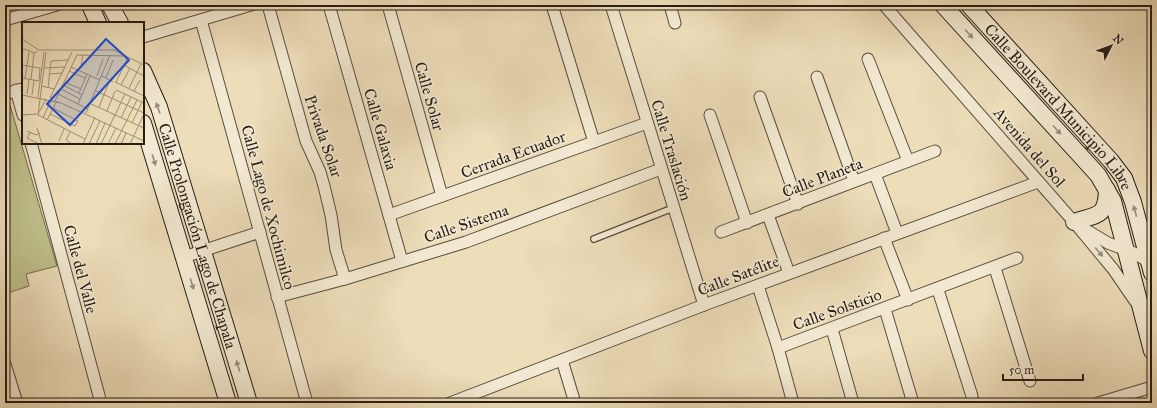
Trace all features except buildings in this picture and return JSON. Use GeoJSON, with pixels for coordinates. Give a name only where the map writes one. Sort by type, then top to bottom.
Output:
{"type":"FeatureCollection","features":[{"type":"Feature","properties":{"kind":"main road"},"geometry":{"type":"LineString","coordinates":[[90,5],[98,22]]}},
{"type":"Feature","properties":{"kind":"main road"},"geometry":{"type":"LineString","coordinates":[[110,5],[119,22]]}},
{"type":"Feature","properties":{"kind":"main road","name":"Calle Boulevard Municipio Libre"},"geometry":{"type":"LineString","coordinates":[[943,5],[1079,154],[1107,188],[1113,200],[1152,351]]}},
{"type":"Feature","properties":{"kind":"main road","name":"Calle Boulevard Municipio Libre"},"geometry":{"type":"LineString","coordinates":[[969,5],[1111,161],[1124,178],[1133,202],[1151,268]]}},
{"type":"Feature","properties":{"kind":"main road","name":"Calle Prolongación Lago de Chapala"},"geometry":{"type":"LineString","coordinates":[[144,73],[159,107],[204,250],[249,403]]}},
{"type":"Feature","properties":{"kind":"main road","name":"Calle Prolongación Lago de Chapala"},"geometry":{"type":"LineString","coordinates":[[144,125],[228,403]]}},
{"type":"Feature","properties":{"kind":"main road"},"geometry":{"type":"LineString","coordinates":[[1074,222],[1103,211],[1106,206],[1107,188]]}},
{"type":"Feature","properties":{"kind":"street"},"geometry":{"type":"LineString","coordinates":[[5,20],[57,5]]}},
{"type":"Feature","properties":{"kind":"street"},"geometry":{"type":"LineString","coordinates":[[144,37],[251,5]]}},
{"type":"Feature","properties":{"kind":"street","name":"Privada Solar"},"geometry":{"type":"LineString","coordinates":[[268,5],[306,141],[320,172],[324,186],[331,215],[336,250],[345,279]]}},
{"type":"Feature","properties":{"kind":"street","name":"Calle Galaxia"},"geometry":{"type":"LineString","coordinates":[[329,5],[402,261]]}},
{"type":"Feature","properties":{"kind":"street","name":"Calle Solar"},"geometry":{"type":"LineString","coordinates":[[388,5],[442,196]]}},
{"type":"Feature","properties":{"kind":"street"},"geometry":{"type":"LineString","coordinates":[[552,5],[594,142]]}},
{"type":"Feature","properties":{"kind":"street","name":"Calle Traslación"},"geometry":{"type":"LineString","coordinates":[[611,5],[704,305]]}},
{"type":"Feature","properties":{"kind":"street"},"geometry":{"type":"LineString","coordinates":[[670,5],[675,23]]}},
{"type":"Feature","properties":{"kind":"street","name":"Avenida del Sol"},"geometry":{"type":"LineString","coordinates":[[884,5],[1074,222],[1122,280],[1143,317]]}},
{"type":"Feature","properties":{"kind":"street","name":"Calle Lago de Xochimilco"},"geometry":{"type":"LineString","coordinates":[[201,20],[306,403]]}},
{"type":"Feature","properties":{"kind":"street"},"geometry":{"type":"LineString","coordinates":[[868,59],[908,161]]}},
{"type":"Feature","properties":{"kind":"street"},"geometry":{"type":"LineString","coordinates":[[817,77],[854,181]]}},
{"type":"Feature","properties":{"kind":"street"},"geometry":{"type":"LineString","coordinates":[[5,94],[20,90],[22,107]]}},
{"type":"Feature","properties":{"kind":"street"},"geometry":{"type":"LineString","coordinates":[[760,98],[798,204]]}},
{"type":"Feature","properties":{"kind":"street"},"geometry":{"type":"LineString","coordinates":[[710,115],[747,223]]}},
{"type":"Feature","properties":{"kind":"street","name":"Cerrada Ecuador"},"geometry":{"type":"LineString","coordinates":[[389,215],[647,123]]}},
{"type":"Feature","properties":{"kind":"street","name":"Calle del Valle"},"geometry":{"type":"LineString","coordinates":[[31,144],[101,403]]}},
{"type":"Feature","properties":{"kind":"street","name":"Calle Planeta"},"geometry":{"type":"LineString","coordinates":[[721,232],[935,151]]}},
{"type":"Feature","properties":{"kind":"street","name":"Calle Sistema"},"geometry":{"type":"LineString","coordinates":[[277,296],[345,279],[466,242],[661,169]]}},
{"type":"Feature","properties":{"kind":"street"},"geometry":{"type":"LineString","coordinates":[[875,174],[897,233]]}},
{"type":"Feature","properties":{"kind":"street","name":"Calle Satélite"},"geometry":{"type":"LineString","coordinates":[[450,403],[789,273],[1038,182]]}},
{"type":"Feature","properties":{"kind":"street"},"geometry":{"type":"LineString","coordinates":[[768,215],[789,273]]}},
{"type":"Feature","properties":{"kind":"street"},"geometry":{"type":"LineString","coordinates":[[1074,222],[1108,243],[1126,249],[1151,268]]}},
{"type":"Feature","properties":{"kind":"street"},"geometry":{"type":"LineString","coordinates":[[184,257],[260,232]]}},
{"type":"Feature","properties":{"kind":"street","name":"Calle Solsticio"},"geometry":{"type":"LineString","coordinates":[[884,238],[908,300]]}},
{"type":"Feature","properties":{"kind":"street","name":"Calle Solsticio"},"geometry":{"type":"LineString","coordinates":[[778,348],[938,290],[1017,258]]}},
{"type":"Feature","properties":{"kind":"street"},"geometry":{"type":"LineString","coordinates":[[995,268],[1030,381]]}},
{"type":"Feature","properties":{"kind":"street"},"geometry":{"type":"LineString","coordinates":[[758,286],[778,348],[793,403]]}},
{"type":"Feature","properties":{"kind":"street"},"geometry":{"type":"LineString","coordinates":[[938,290],[972,396]]}},
{"type":"Feature","properties":{"kind":"street"},"geometry":{"type":"LineString","coordinates":[[885,309],[913,403]]}},
{"type":"Feature","properties":{"kind":"street"},"geometry":{"type":"LineString","coordinates":[[832,329],[853,403]]}},
{"type":"Feature","properties":{"kind":"street"},"geometry":{"type":"LineString","coordinates":[[562,360],[575,403]]}},
{"type":"Feature","properties":{"kind":"street"},"geometry":{"type":"LineString","coordinates":[[5,364],[17,403]]}},
{"type":"Feature","properties":{"kind":"street"},"geometry":{"type":"LineString","coordinates":[[1098,403],[1152,387]]}},
{"type":"Feature","properties":{"kind":"lane"},"geometry":{"type":"LineString","coordinates":[[594,239],[673,208]]}},
{"type":"Feature","properties":{"kind":"green space"},"geometry":{"type":"Polygon","coordinates":[[[10,105],[57,266],[26,274],[29,286],[5,294],[5,106],[10,105]]]}}]}
